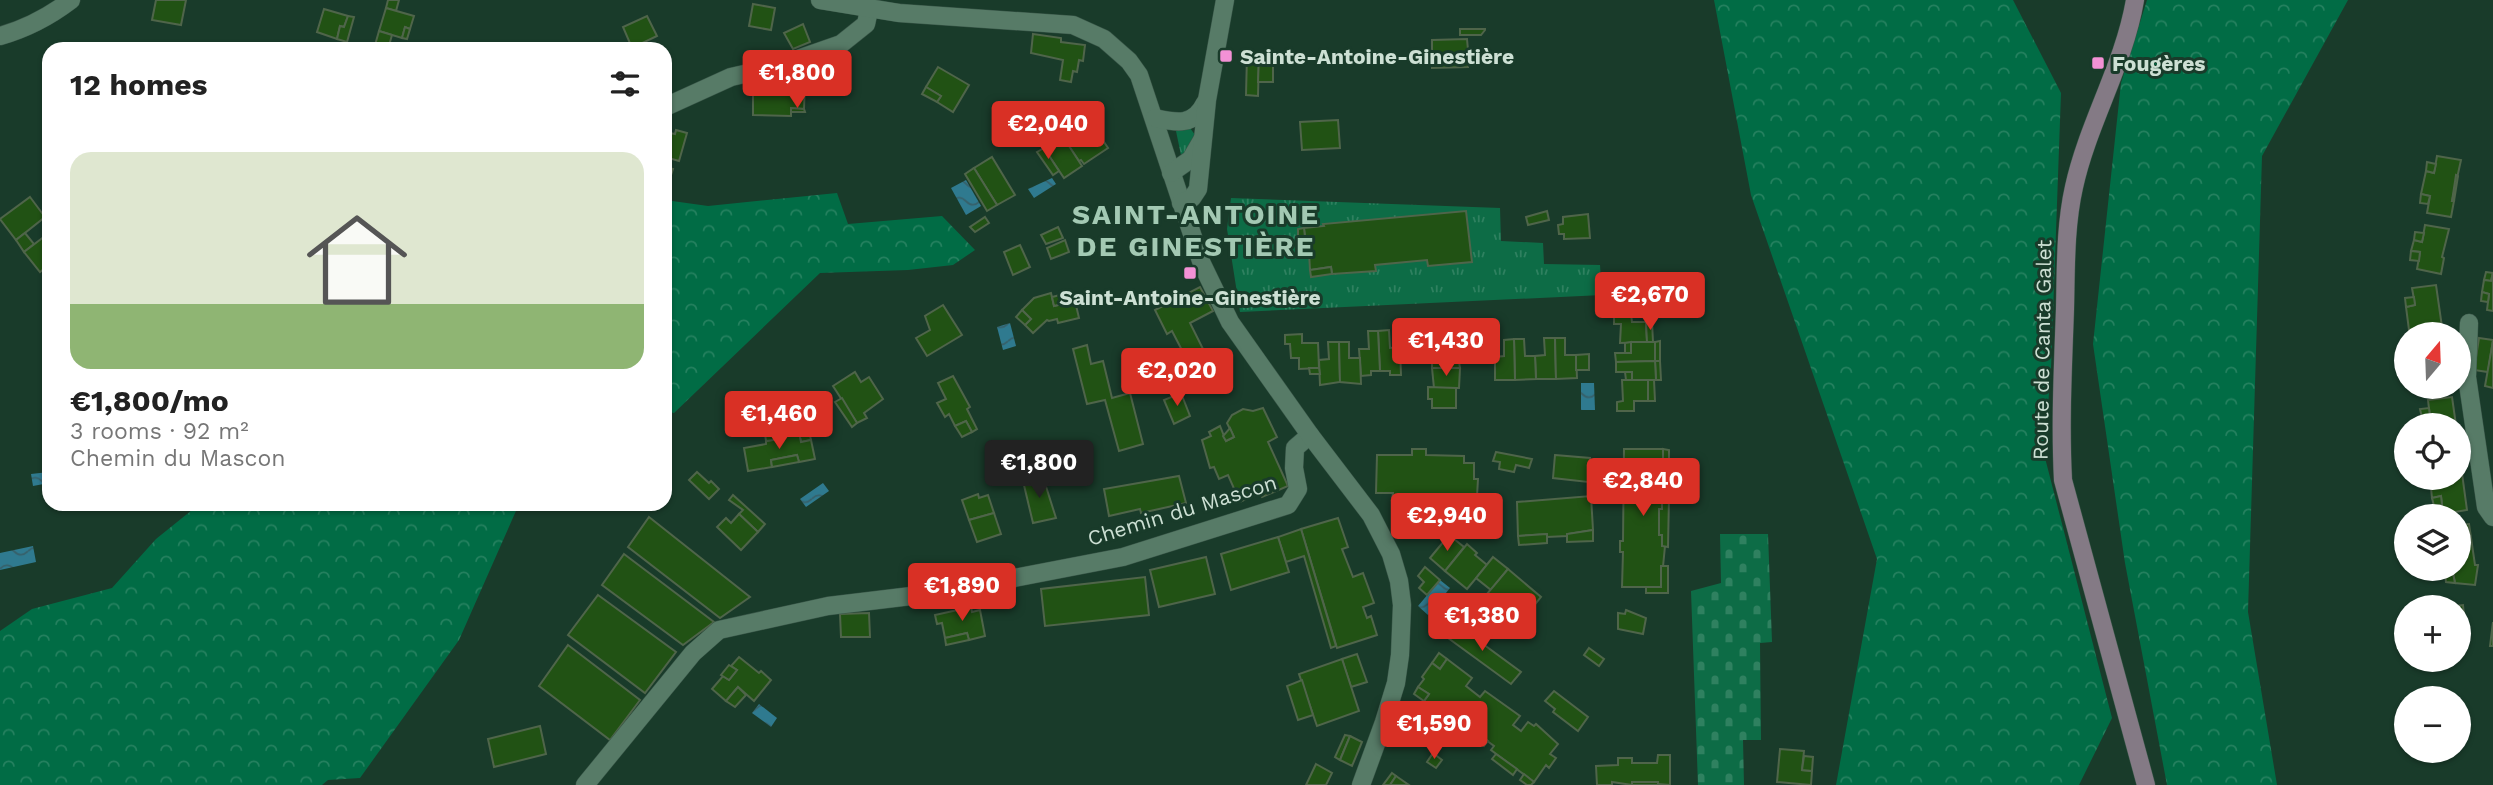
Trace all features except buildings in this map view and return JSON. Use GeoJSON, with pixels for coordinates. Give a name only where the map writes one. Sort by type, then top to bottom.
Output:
{"type":"FeatureCollection","features":[{"type":"Feature","properties":{"kind":"main road","name":"Route de Canta Galet"},"geometry":{"type":"LineString","coordinates":[[2135,0],[2118,63],[2084,150],[2073,188],[2067,224],[2060,435],[2063,480],[2146,785]]}},
{"type":"Feature","properties":{"kind":"street"},"geometry":{"type":"LineString","coordinates":[[0,36],[15,32],[58,10],[71,0]]}},
{"type":"Feature","properties":{"kind":"street"},"geometry":{"type":"LineString","coordinates":[[820,0],[869,10],[1073,25],[1092,32],[1116,48],[1139,75],[1207,276],[1230,322],[1371,515],[1391,554],[1399,581],[1402,631],[1395,683],[1361,785]]}},
{"type":"Feature","properties":{"kind":"street"},"geometry":{"type":"LineString","coordinates":[[1181,203],[1192,198],[1198,189],[1207,100],[1225,0]]}},
{"type":"Feature","properties":{"kind":"street"},"geometry":{"type":"LineString","coordinates":[[672,104],[731,77],[775,67],[841,44],[866,24],[869,10]]}},
{"type":"Feature","properties":{"kind":"street"},"geometry":{"type":"LineString","coordinates":[[1155,118],[1172,121],[1194,119],[1200,114],[1207,100]]}},
{"type":"Feature","properties":{"kind":"street"},"geometry":{"type":"LineString","coordinates":[[1171,173],[1191,159],[1204,137]]}},
{"type":"Feature","properties":{"kind":"street"},"geometry":{"type":"LineString","coordinates":[[2470,399],[2486,507],[2493,517]]}},
{"type":"Feature","properties":{"kind":"street","name":"Chemin du Mascon"},"geometry":{"type":"LineString","coordinates":[[585,785],[693,653],[719,630],[828,606],[936,593],[1123,557],[1287,505],[1298,489],[1294,468],[1295,448],[1310,435]]}},
{"type":"Feature","properties":{"kind":"green space"},"geometry":{"type":"Polygon","coordinates":[[[1714,0],[2013,0],[2061,93],[2051,369],[2044,454],[2112,718],[2079,785],[1836,785],[1877,559],[1751,195],[1714,0]]]}},
{"type":"Feature","properties":{"kind":"green space"},"geometry":{"type":"Polygon","coordinates":[[[2147,0],[2348,0],[2262,156],[2248,612],[2277,785],[2167,785],[2125,563],[2093,344],[2121,83],[2147,0]]]}},
{"type":"Feature","properties":{"kind":"green space"},"geometry":{"type":"Polygon","coordinates":[[[1190,128],[1195,135],[1187,152],[1181,155],[1176,131],[1190,128]]]}},
{"type":"Feature","properties":{"kind":"green space"},"geometry":{"type":"Polygon","coordinates":[[[837,193],[848,224],[942,216],[975,250],[953,265],[908,270],[820,273],[674,413],[672,201],[708,206],[837,193]]]}},
{"type":"Feature","properties":{"kind":"green space"},"geometry":{"type":"Polygon","coordinates":[[[1231,198],[1500,208],[1501,241],[1543,243],[1544,264],[1600,265],[1602,295],[1240,312],[1227,229],[1231,198]]]}},
{"type":"Feature","properties":{"kind":"green space"},"geometry":{"type":"Polygon","coordinates":[[[191,511],[516,511],[459,640],[360,778],[328,780],[322,785],[0,785],[0,631],[32,609],[112,588],[156,539],[191,511]]]}},
{"type":"Feature","properties":{"kind":"green space"},"geometry":{"type":"Polygon","coordinates":[[[1720,534],[1768,534],[1772,642],[1760,643],[1761,740],[1743,740],[1744,785],[1698,785],[1691,591],[1721,583],[1720,534]]]}},
{"type":"Feature","properties":{"kind":"water"},"geometry":{"type":"Polygon","coordinates":[[[1052,178],[1056,184],[1034,198],[1028,189],[1052,178]]]}},
{"type":"Feature","properties":{"kind":"water"},"geometry":{"type":"Polygon","coordinates":[[[966,180],[981,206],[966,215],[951,188],[966,180]]]}},
{"type":"Feature","properties":{"kind":"water"},"geometry":{"type":"Polygon","coordinates":[[[1010,323],[1016,346],[1003,350],[997,327],[1010,323]]]}},
{"type":"Feature","properties":{"kind":"water"},"geometry":{"type":"Polygon","coordinates":[[[1581,383],[1594,383],[1595,410],[1581,410],[1581,383]]]}},
{"type":"Feature","properties":{"kind":"water"},"geometry":{"type":"Polygon","coordinates":[[[42,473],[42,484],[33,486],[31,474],[42,473]]]}},
{"type":"Feature","properties":{"kind":"water"},"geometry":{"type":"Polygon","coordinates":[[[823,483],[829,491],[806,507],[800,499],[823,483]]]}},
{"type":"Feature","properties":{"kind":"water"},"geometry":{"type":"Polygon","coordinates":[[[33,546],[36,562],[0,570],[0,553],[33,546]]]}},
{"type":"Feature","properties":{"kind":"water"},"geometry":{"type":"Polygon","coordinates":[[[1440,580],[1450,588],[1428,615],[1418,606],[1440,580]]]}},
{"type":"Feature","properties":{"kind":"water"},"geometry":{"type":"Polygon","coordinates":[[[759,704],[777,718],[771,727],[752,713],[759,704]]]}},
{"type":"Feature","properties":{"kind":"place","name":"Sainte-Antoine-Ginestière"},"geometry":{"type":"Point","coordinates":[1226,56]}},
{"type":"Feature","properties":{"kind":"place","name":"Fougères"},"geometry":{"type":"Point","coordinates":[2098,63]}},
{"type":"Feature","properties":{"kind":"place","name":"Saint-Antoine-Ginestière"},"geometry":{"type":"Point","coordinates":[1190,273]}},
{"type":"Feature","properties":{"kind":"district","name":"SAINT-ANTOINE DE GINESTIÈRE"},"geometry":{"type":"Point","coordinates":[1196,230]}}]}
